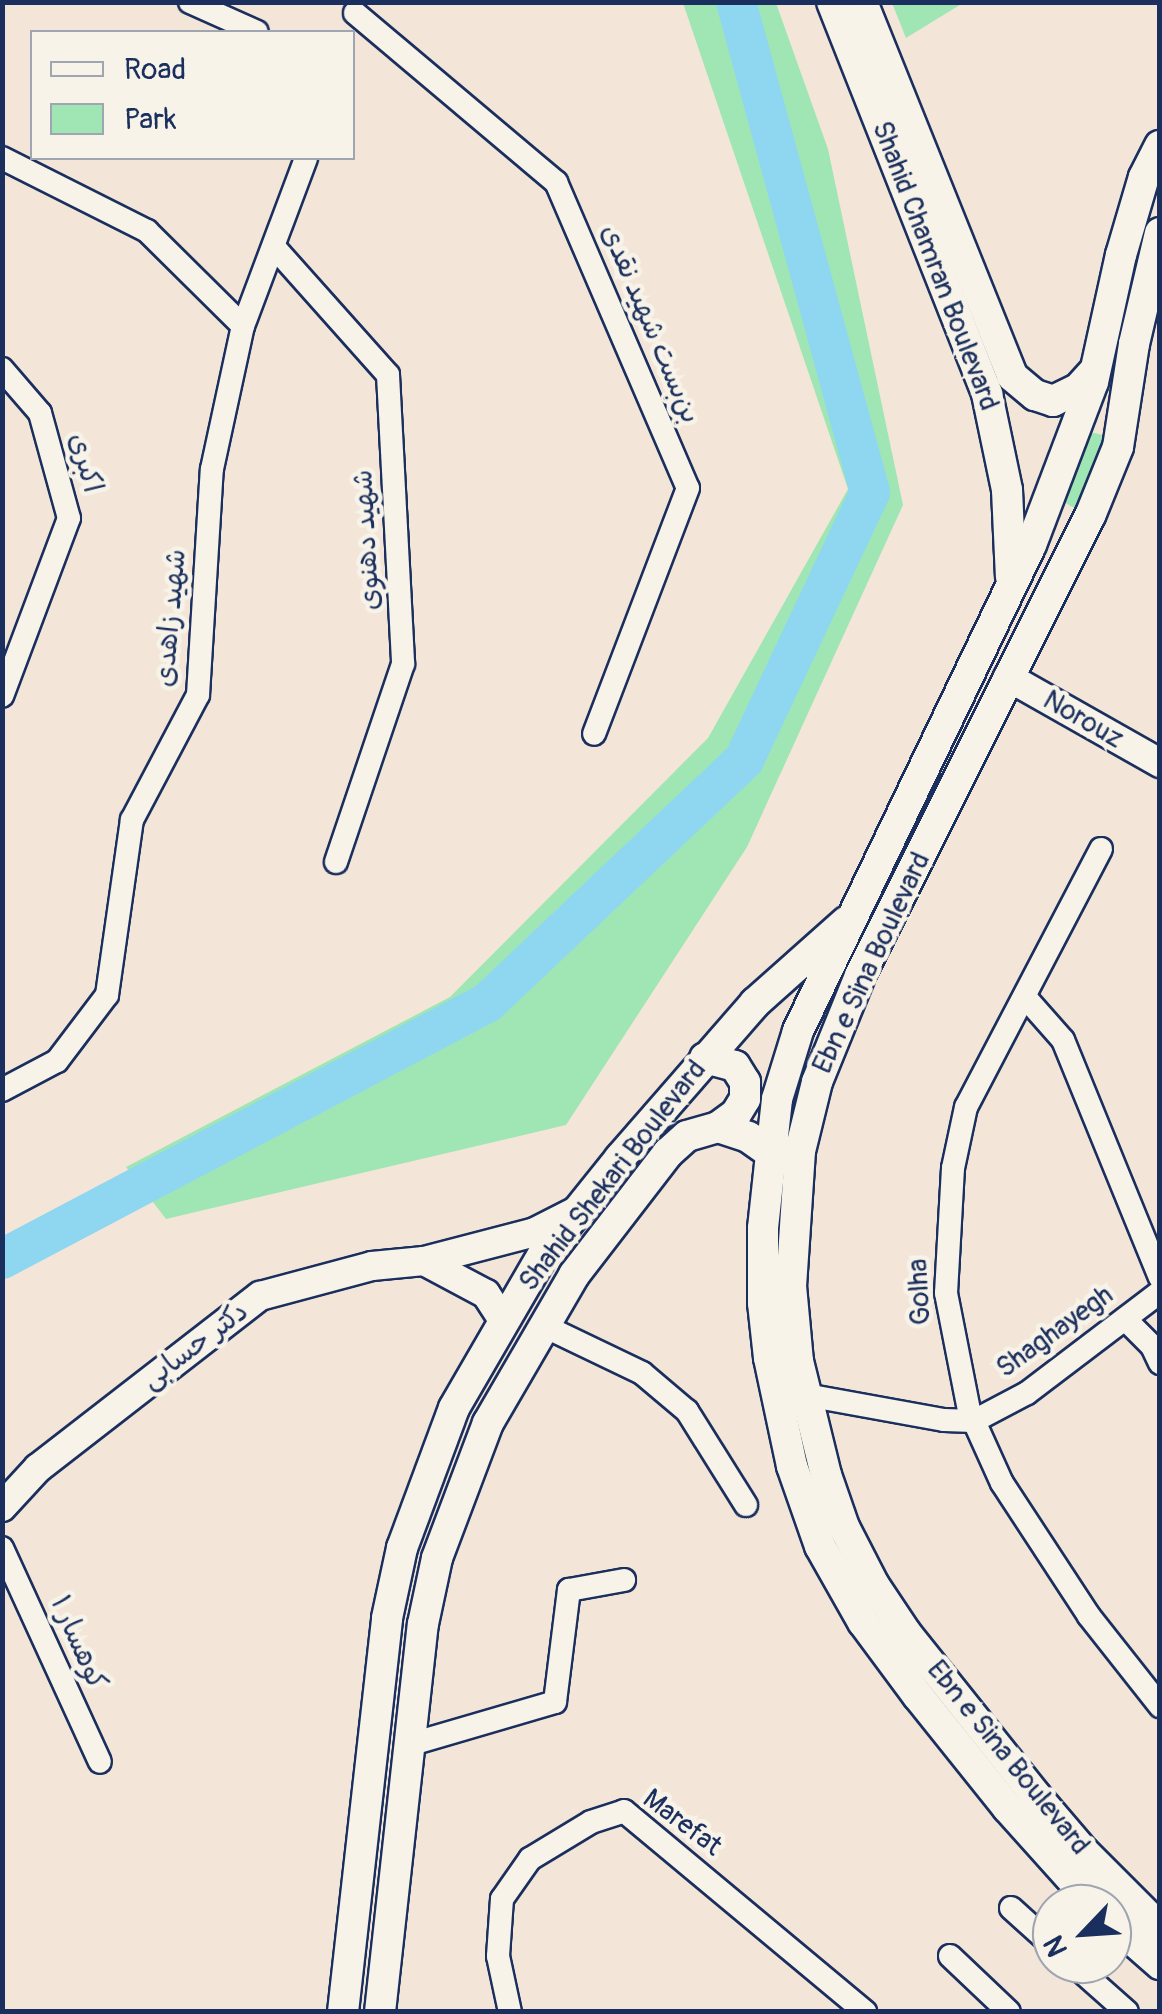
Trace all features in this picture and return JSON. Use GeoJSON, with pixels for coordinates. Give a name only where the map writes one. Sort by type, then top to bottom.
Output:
{"type":"FeatureCollection","features":[{"type":"Feature","properties":{"kind":"main road","name":"Shahid Chamran Boulevard"},"geometry":{"type":"LineString","coordinates":[[832,2],[986,394],[999,437],[1011,531],[1010,597]]}},
{"type":"Feature","properties":{"kind":"main road","name":"Shahid Chamran Boulevard"},"geometry":{"type":"LineString","coordinates":[[862,2],[1012,376],[1034,395],[1053,401],[1094,431]]}},
{"type":"Feature","properties":{"kind":"main road"},"geometry":{"type":"LineString","coordinates":[[1126,398],[1109,413],[1100,411],[1093,396],[1094,376],[1121,255],[1144,177],[1160,146]]}},
{"type":"Feature","properties":{"kind":"main road"},"geometry":{"type":"LineString","coordinates":[[1094,431],[1126,398],[1160,233]]}},
{"type":"Feature","properties":{"kind":"main road"},"geometry":{"type":"LineString","coordinates":[[1053,401],[1094,376]]}},
{"type":"Feature","properties":{"kind":"main road"},"geometry":{"type":"LineString","coordinates":[[1094,376],[1094,431]]}},
{"type":"Feature","properties":{"kind":"main road","name":"Ebn e Sina Boulevard"},"geometry":{"type":"LineString","coordinates":[[1094,431],[1047,497],[1010,597],[812,998],[777,1099],[786,1152],[791,1286],[806,1395],[844,1527],[874,1585],[906,1633],[1083,1852],[1160,1928]]}},
{"type":"Feature","properties":{"kind":"main road","name":"Ebn e Sina Boulevard"},"geometry":{"type":"LineString","coordinates":[[1076,1884],[1006,1808],[900,1672],[847,1597],[820,1546],[784,1438],[768,1358],[763,1228],[786,1152],[860,976],[1090,516],[1094,431]]}},
{"type":"Feature","properties":{"kind":"main road"},"geometry":{"type":"LineString","coordinates":[[999,437],[1020,472],[1047,497],[1068,515],[1090,516]]}},
{"type":"Feature","properties":{"kind":"main road","name":"Shahid Shekari Boulevard"},"geometry":{"type":"LineString","coordinates":[[343,2012],[376,1703],[402,1548],[454,1408],[544,1253],[705,1058],[786,972],[856,913]]}},
{"type":"Feature","properties":{"kind":"main road"},"geometry":{"type":"LineString","coordinates":[[705,1058],[735,1066],[745,1082],[745,1099],[736,1114],[718,1127]]}},
{"type":"Feature","properties":{"kind":"main road","name":"Shahid Shekari Boulevard"},"geometry":{"type":"LineString","coordinates":[[380,2012],[423,1624],[438,1558],[488,1423],[574,1274],[668,1153],[687,1136],[718,1127],[786,1152]]}},
{"type":"Feature","properties":{"kind":"main road"},"geometry":{"type":"LineString","coordinates":[[1132,1940],[1160,1964]]}},
{"type":"Feature","properties":{"kind":"street"},"geometry":{"type":"LineString","coordinates":[[190,2],[253,30]]}},
{"type":"Feature","properties":{"kind":"street","name":"بن‌بست شهید نقدی"},"geometry":{"type":"LineString","coordinates":[[354,16],[556,182],[688,488],[594,734]]}},
{"type":"Feature","properties":{"kind":"street"},"geometry":{"type":"LineString","coordinates":[[2,158],[147,232],[243,326]]}},
{"type":"Feature","properties":{"kind":"street","name":"شهید زاهدی"},"geometry":{"type":"LineString","coordinates":[[2,1090],[58,1061],[107,995],[132,820],[198,695],[212,469],[243,326],[305,160]]}},
{"type":"Feature","properties":{"kind":"street","name":"شهید دهنوی"},"geometry":{"type":"LineString","coordinates":[[275,248],[388,375],[404,664],[336,862]]}},
{"type":"Feature","properties":{"kind":"street","name":"اکبری"},"geometry":{"type":"LineString","coordinates":[[2,369],[40,412],[69,518],[2,696]]}},
{"type":"Feature","properties":{"kind":"street","name":"Norouz"},"geometry":{"type":"LineString","coordinates":[[1008,676],[1160,763]]}},
{"type":"Feature","properties":{"kind":"street","name":"Golha"},"geometry":{"type":"LineString","coordinates":[[1101,850],[966,1107],[953,1168],[946,1293],[974,1421],[1002,1483],[1040,1544],[1160,1706]]}},
{"type":"Feature","properties":{"kind":"street"},"geometry":{"type":"LineString","coordinates":[[1024,997],[1063,1040],[1160,1278]]}},
{"type":"Feature","properties":{"kind":"street","name":"دکتر حسابی"},"geometry":{"type":"LineString","coordinates":[[2,1506],[38,1468],[260,1296],[372,1266],[424,1261],[535,1232],[580,1210]]}},
{"type":"Feature","properties":{"kind":"street"},"geometry":{"type":"LineString","coordinates":[[424,1261],[486,1294],[502,1320]]}},
{"type":"Feature","properties":{"kind":"street","name":"Shaghayegh"},"geometry":{"type":"LineString","coordinates":[[974,1421],[1027,1393],[1160,1292]]}},
{"type":"Feature","properties":{"kind":"street"},"geometry":{"type":"LineString","coordinates":[[1125,1319],[1152,1346],[1160,1363]]}},
{"type":"Feature","properties":{"kind":"street"},"geometry":{"type":"LineString","coordinates":[[542,1326],[642,1373],[687,1411],[746,1505]]}},
{"type":"Feature","properties":{"kind":"street"},"geometry":{"type":"LineString","coordinates":[[806,1395],[944,1420],[974,1421]]}},
{"type":"Feature","properties":{"kind":"street","name":"کوهسار ۱"},"geometry":{"type":"LineString","coordinates":[[2,1548],[100,1762]]}},
{"type":"Feature","properties":{"kind":"street"},"geometry":{"type":"LineString","coordinates":[[408,1745],[555,1702],[569,1590],[624,1580]]}},
{"type":"Feature","properties":{"kind":"street","name":"Marefat"},"geometry":{"type":"LineString","coordinates":[[510,2012],[498,1956],[502,1899],[530,1859],[590,1822],[624,1811],[865,2012]]}},
{"type":"Feature","properties":{"kind":"street"},"geometry":{"type":"LineString","coordinates":[[1011,1908],[1032,1927]]}},
{"type":"Feature","properties":{"kind":"street"},"geometry":{"type":"LineString","coordinates":[[950,1956],[1009,2012]]}},
{"type":"Feature","properties":{"kind":"street"},"geometry":{"type":"LineString","coordinates":[[1096,1984],[1126,2012]]}},
{"type":"Feature","properties":{"kind":"green space"},"geometry":{"type":"Polygon","coordinates":[[[683,3],[776,3],[828,149],[903,505],[747,847],[566,1125],[166,1219],[126,1167],[450,997],[708,738],[848,489],[683,3]]]}},
{"type":"Feature","properties":{"kind":"green space"},"geometry":{"type":"Polygon","coordinates":[[[892,3],[963,3],[906,38],[892,3]]]}},
{"type":"Feature","properties":{"kind":"green space"},"geometry":{"type":"Polygon","coordinates":[[[1086,434],[1106,436],[1083,507],[1072,507],[1058,498],[1086,434]]]}},
{"type":"Feature","properties":{"kind":"waterway"},"geometry":{"type":"LineString","coordinates":[[2,1259],[487,1003],[744,760],[870,492],[736,2]]}}]}
